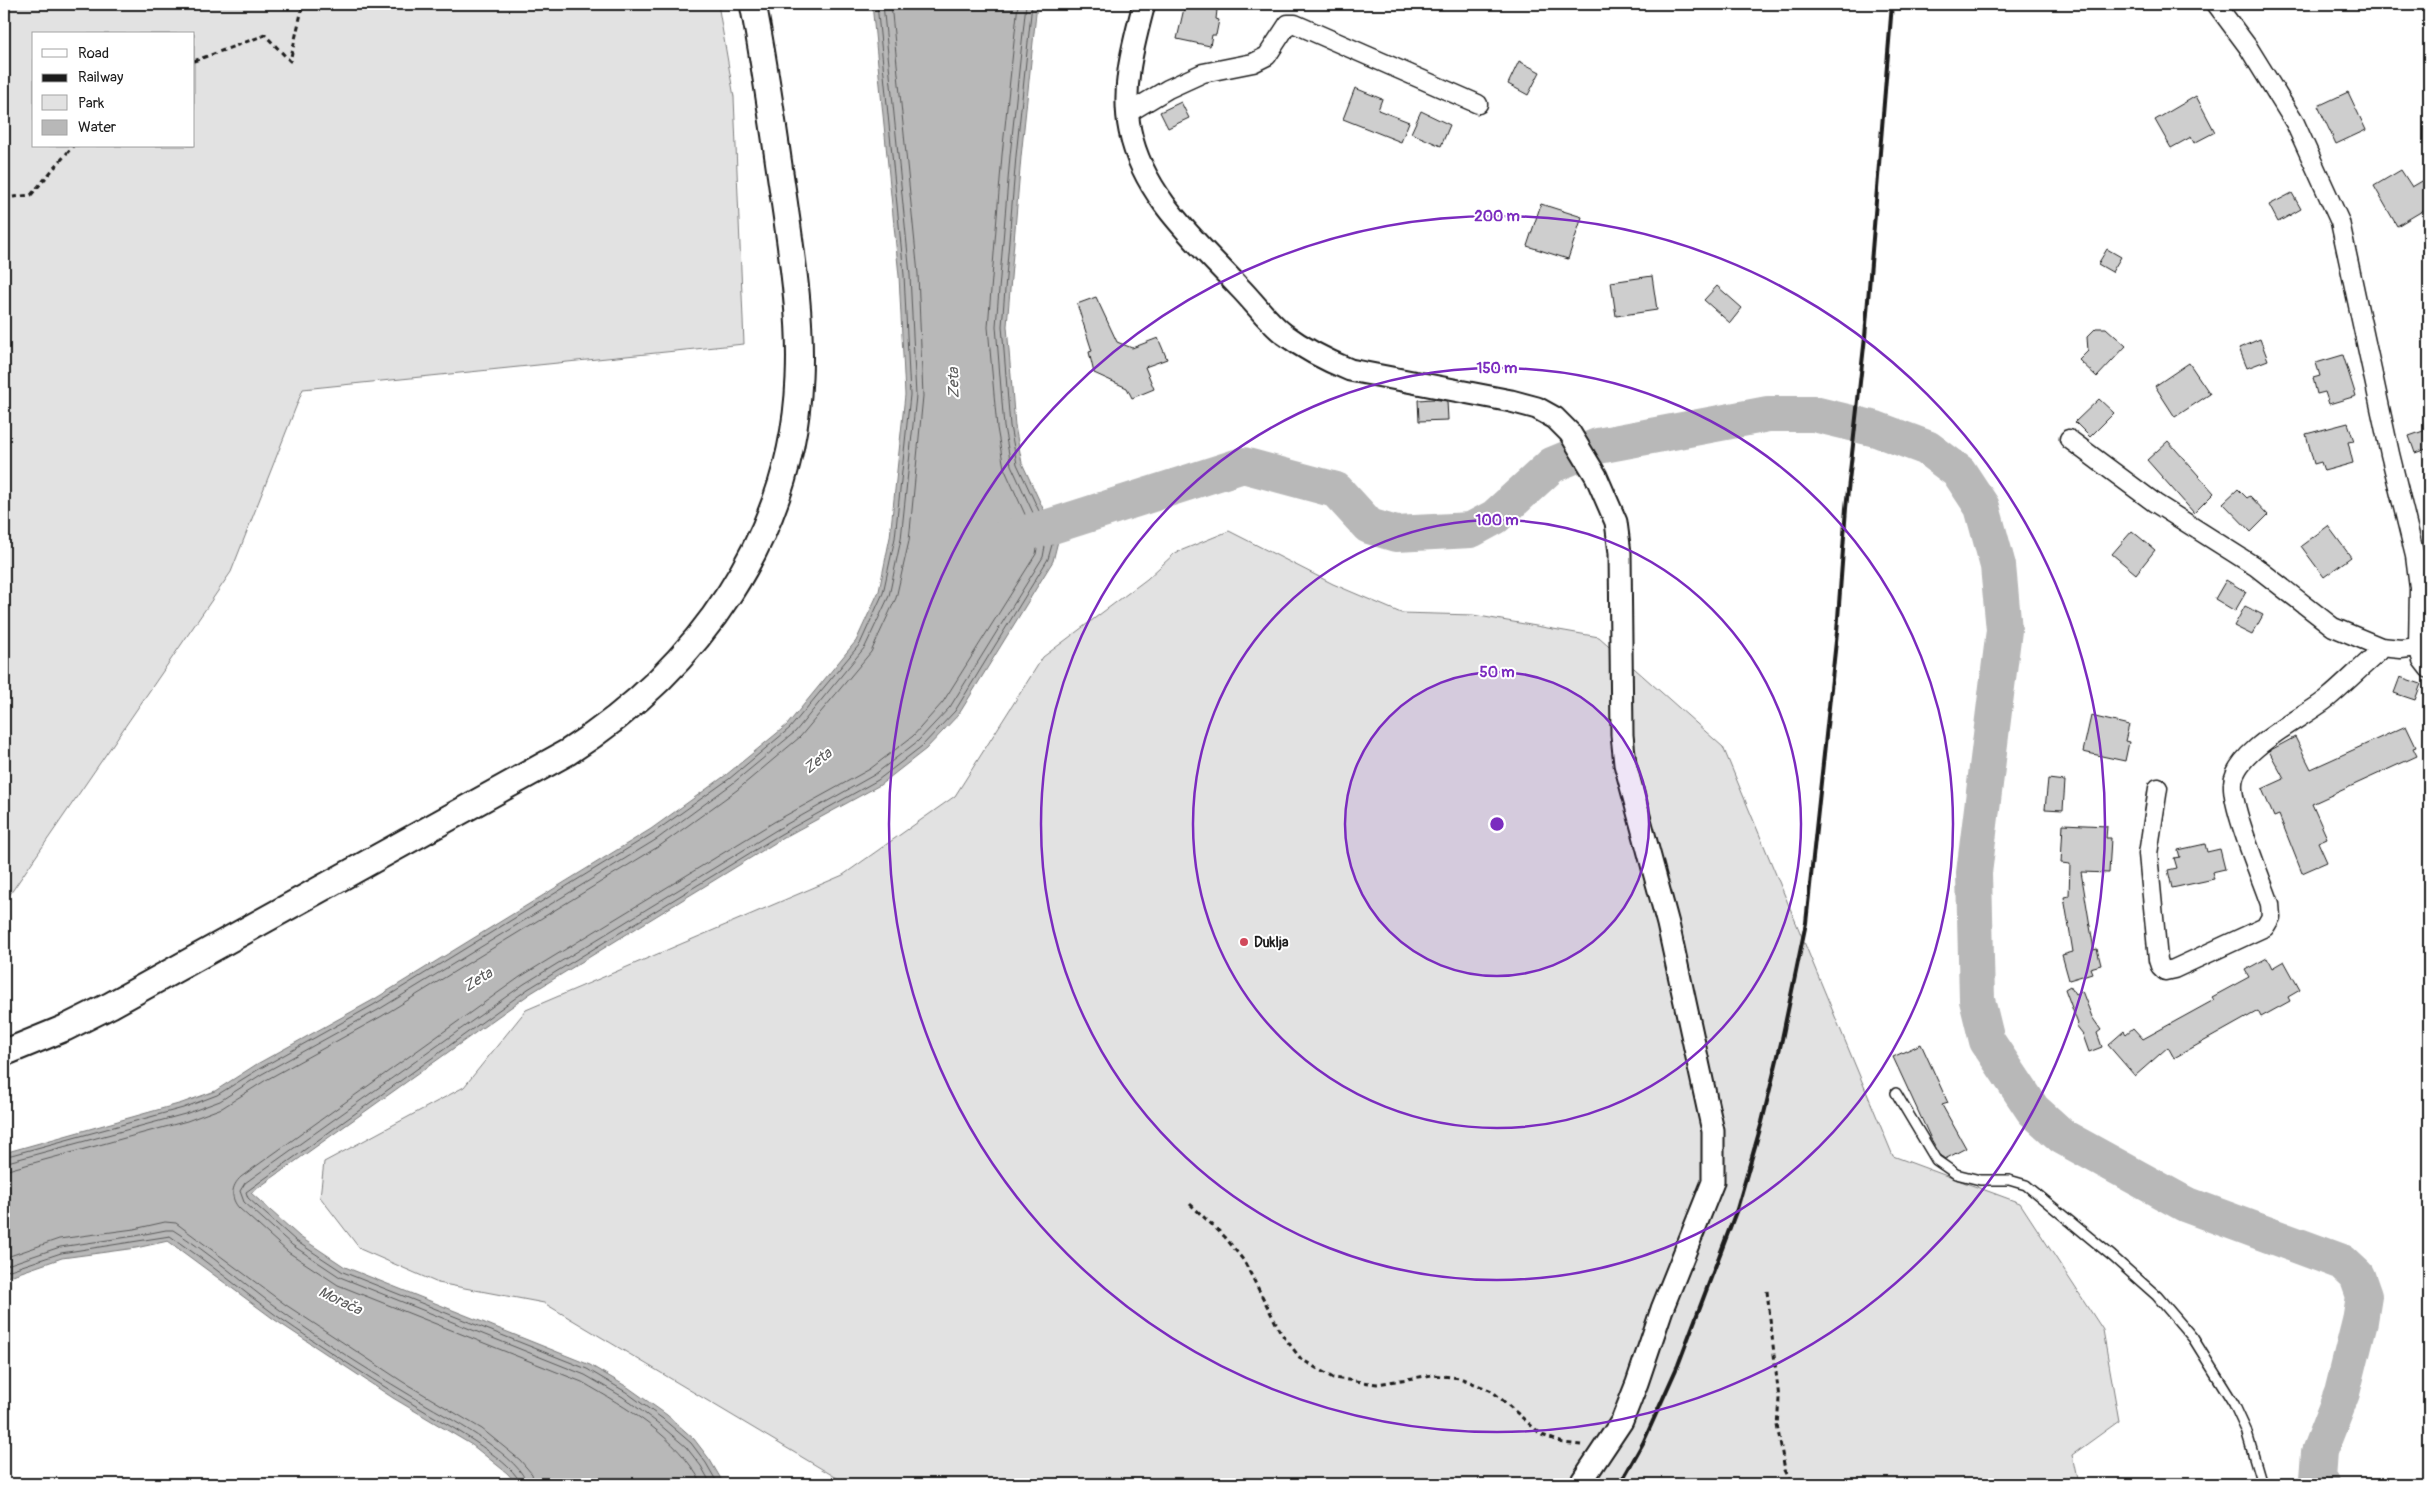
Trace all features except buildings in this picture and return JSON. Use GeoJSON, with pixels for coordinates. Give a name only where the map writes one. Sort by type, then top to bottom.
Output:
{"type":"FeatureCollection","features":[{"type":"Feature","properties":{"kind":"main road"},"geometry":{"type":"LineString","coordinates":[[4,1053],[64,1028],[111,1005],[568,752],[613,721],[652,687],[696,640],[724,603],[753,556],[778,494],[794,431],[799,378],[795,287],[767,83],[753,4]]}},
{"type":"Feature","properties":{"kind":"street"},"geometry":{"type":"LineString","coordinates":[[1144,4],[1126,85],[1130,131],[1142,168],[1157,197],[1283,333],[1328,360],[1350,370],[1520,403],[1536,408],[1555,418],[1570,433],[1596,476],[1616,522],[1620,553],[1622,735],[1625,764],[1668,924],[1713,1130],[1715,1153],[1713,1182],[1662,1309],[1637,1383],[1622,1420],[1580,1484]]}},
{"type":"Feature","properties":{"kind":"street"},"geometry":{"type":"LineString","coordinates":[[2216,4],[2248,48],[2295,123],[2340,222],[2390,454],[2424,597],[2417,622],[2418,647],[2422,660],[2429,669]]}},
{"type":"Feature","properties":{"kind":"street"},"geometry":{"type":"LineString","coordinates":[[1128,113],[1168,89],[1203,73],[1253,63],[1267,56],[1288,24],[1295,24],[1478,104]]}},
{"type":"Feature","properties":{"kind":"street"},"geometry":{"type":"LineString","coordinates":[[2069,439],[2155,503],[2256,568],[2333,627],[2381,647],[2401,649],[2418,647]]}},
{"type":"Feature","properties":{"kind":"street"},"geometry":{"type":"LineString","coordinates":[[2158,788],[2148,854],[2158,960],[2160,966],[2165,971],[2174,970],[2265,927],[2271,917],[2270,904],[2235,802],[2233,783],[2237,769],[2252,752],[2328,698],[2379,652],[2381,647]]}},
{"type":"Feature","properties":{"kind":"lane"},"geometry":{"type":"LineString","coordinates":[[1896,1093],[1936,1160],[1956,1174],[1980,1180],[2008,1180],[2026,1185],[2157,1296],[2193,1338],[2234,1404],[2246,1430],[2262,1484]]}},
{"type":"Feature","properties":{"kind":"path"},"geometry":{"type":"LineString","coordinates":[[195,61],[265,35],[290,61],[302,9],[301,4]]}},
{"type":"Feature","properties":{"kind":"path"},"geometry":{"type":"LineString","coordinates":[[4,198],[31,194],[72,148]]}},
{"type":"Feature","properties":{"kind":"path"},"geometry":{"type":"LineString","coordinates":[[1190,1204],[1225,1237],[1244,1262],[1281,1333],[1301,1359],[1333,1378],[1377,1384],[1432,1375],[1460,1378],[1492,1391],[1542,1435],[1563,1443],[1604,1448]]}},
{"type":"Feature","properties":{"kind":"path"},"geometry":{"type":"LineString","coordinates":[[1767,1291],[1779,1399],[1776,1425],[1785,1470],[1792,1484]]}},
{"type":"Feature","properties":{"kind":"green space"},"geometry":{"type":"Polygon","coordinates":[[[4,4],[718,4],[734,97],[744,344],[303,389],[231,572],[4,903],[4,4]]]}},
{"type":"Feature","properties":{"kind":"green space","name":"Duklja"},"geometry":{"type":"Polygon","coordinates":[[[1229,531],[1333,584],[1401,613],[1473,615],[1599,637],[1723,747],[1893,1156],[2020,1203],[2103,1330],[2119,1421],[2072,1455],[2078,1484],[847,1484],[544,1303],[438,1283],[360,1249],[320,1197],[324,1162],[464,1087],[526,1010],[843,875],[955,796],[1043,657],[1147,579],[1175,553],[1229,531]]]}},
{"type":"Feature","properties":{"kind":"water"},"geometry":{"type":"Polygon","coordinates":[[[872,4],[1037,4],[1021,157],[1007,326],[1015,426],[1022,463],[1058,541],[1053,561],[959,714],[926,749],[880,785],[783,838],[531,993],[251,1193],[300,1237],[345,1267],[590,1365],[629,1388],[667,1415],[694,1439],[710,1460],[724,1484],[517,1484],[507,1473],[472,1445],[393,1398],[275,1320],[168,1241],[136,1248],[62,1258],[4,1278],[4,1153],[182,1103],[215,1091],[257,1064],[373,1000],[651,829],[726,775],[787,725],[856,641],[879,591],[890,537],[905,395],[899,276],[872,4]]]}},
{"type":"Feature","properties":{"kind":"waterway"},"geometry":{"type":"LineString","coordinates":[[1003,539],[1052,526],[1243,465],[1336,490],[1369,526],[1396,534],[1471,530],[1495,517],[1552,465],[1598,446],[1768,414],[1814,414],[1876,429],[1927,448],[1959,472],[1982,507],[1998,566],[2004,630],[1974,873],[1977,1000],[1987,1041],[2033,1110],[2063,1137],[2185,1204],[2342,1262],[2357,1276],[2364,1296],[2360,1321],[2342,1393],[2319,1452],[2317,1479],[2321,1484]]}},
{"type":"Feature","properties":{"kind":"railway"},"geometry":{"type":"LineString","coordinates":[[1620,1484],[1643,1443],[1678,1365],[1737,1209],[1762,1122],[1782,1039],[1806,923],[1837,632],[1846,508],[1865,337],[1892,4]]}},
{"type":"Feature","properties":{"kind":"place","name":"Duklja"},"geometry":{"type":"Point","coordinates":[1244,942]}},
{"type":"Feature","properties":{"kind":"water label","name":"Zeta"},"geometry":{"type":"Point","coordinates":[954,383]}},
{"type":"Feature","properties":{"kind":"water label","name":"Zeta"},"geometry":{"type":"Point","coordinates":[818,761]}},
{"type":"Feature","properties":{"kind":"water label","name":"Zeta"},"geometry":{"type":"Point","coordinates":[478,980]}},
{"type":"Feature","properties":{"kind":"water label","name":"Morača"},"geometry":{"type":"Point","coordinates":[340,1301]}}]}
